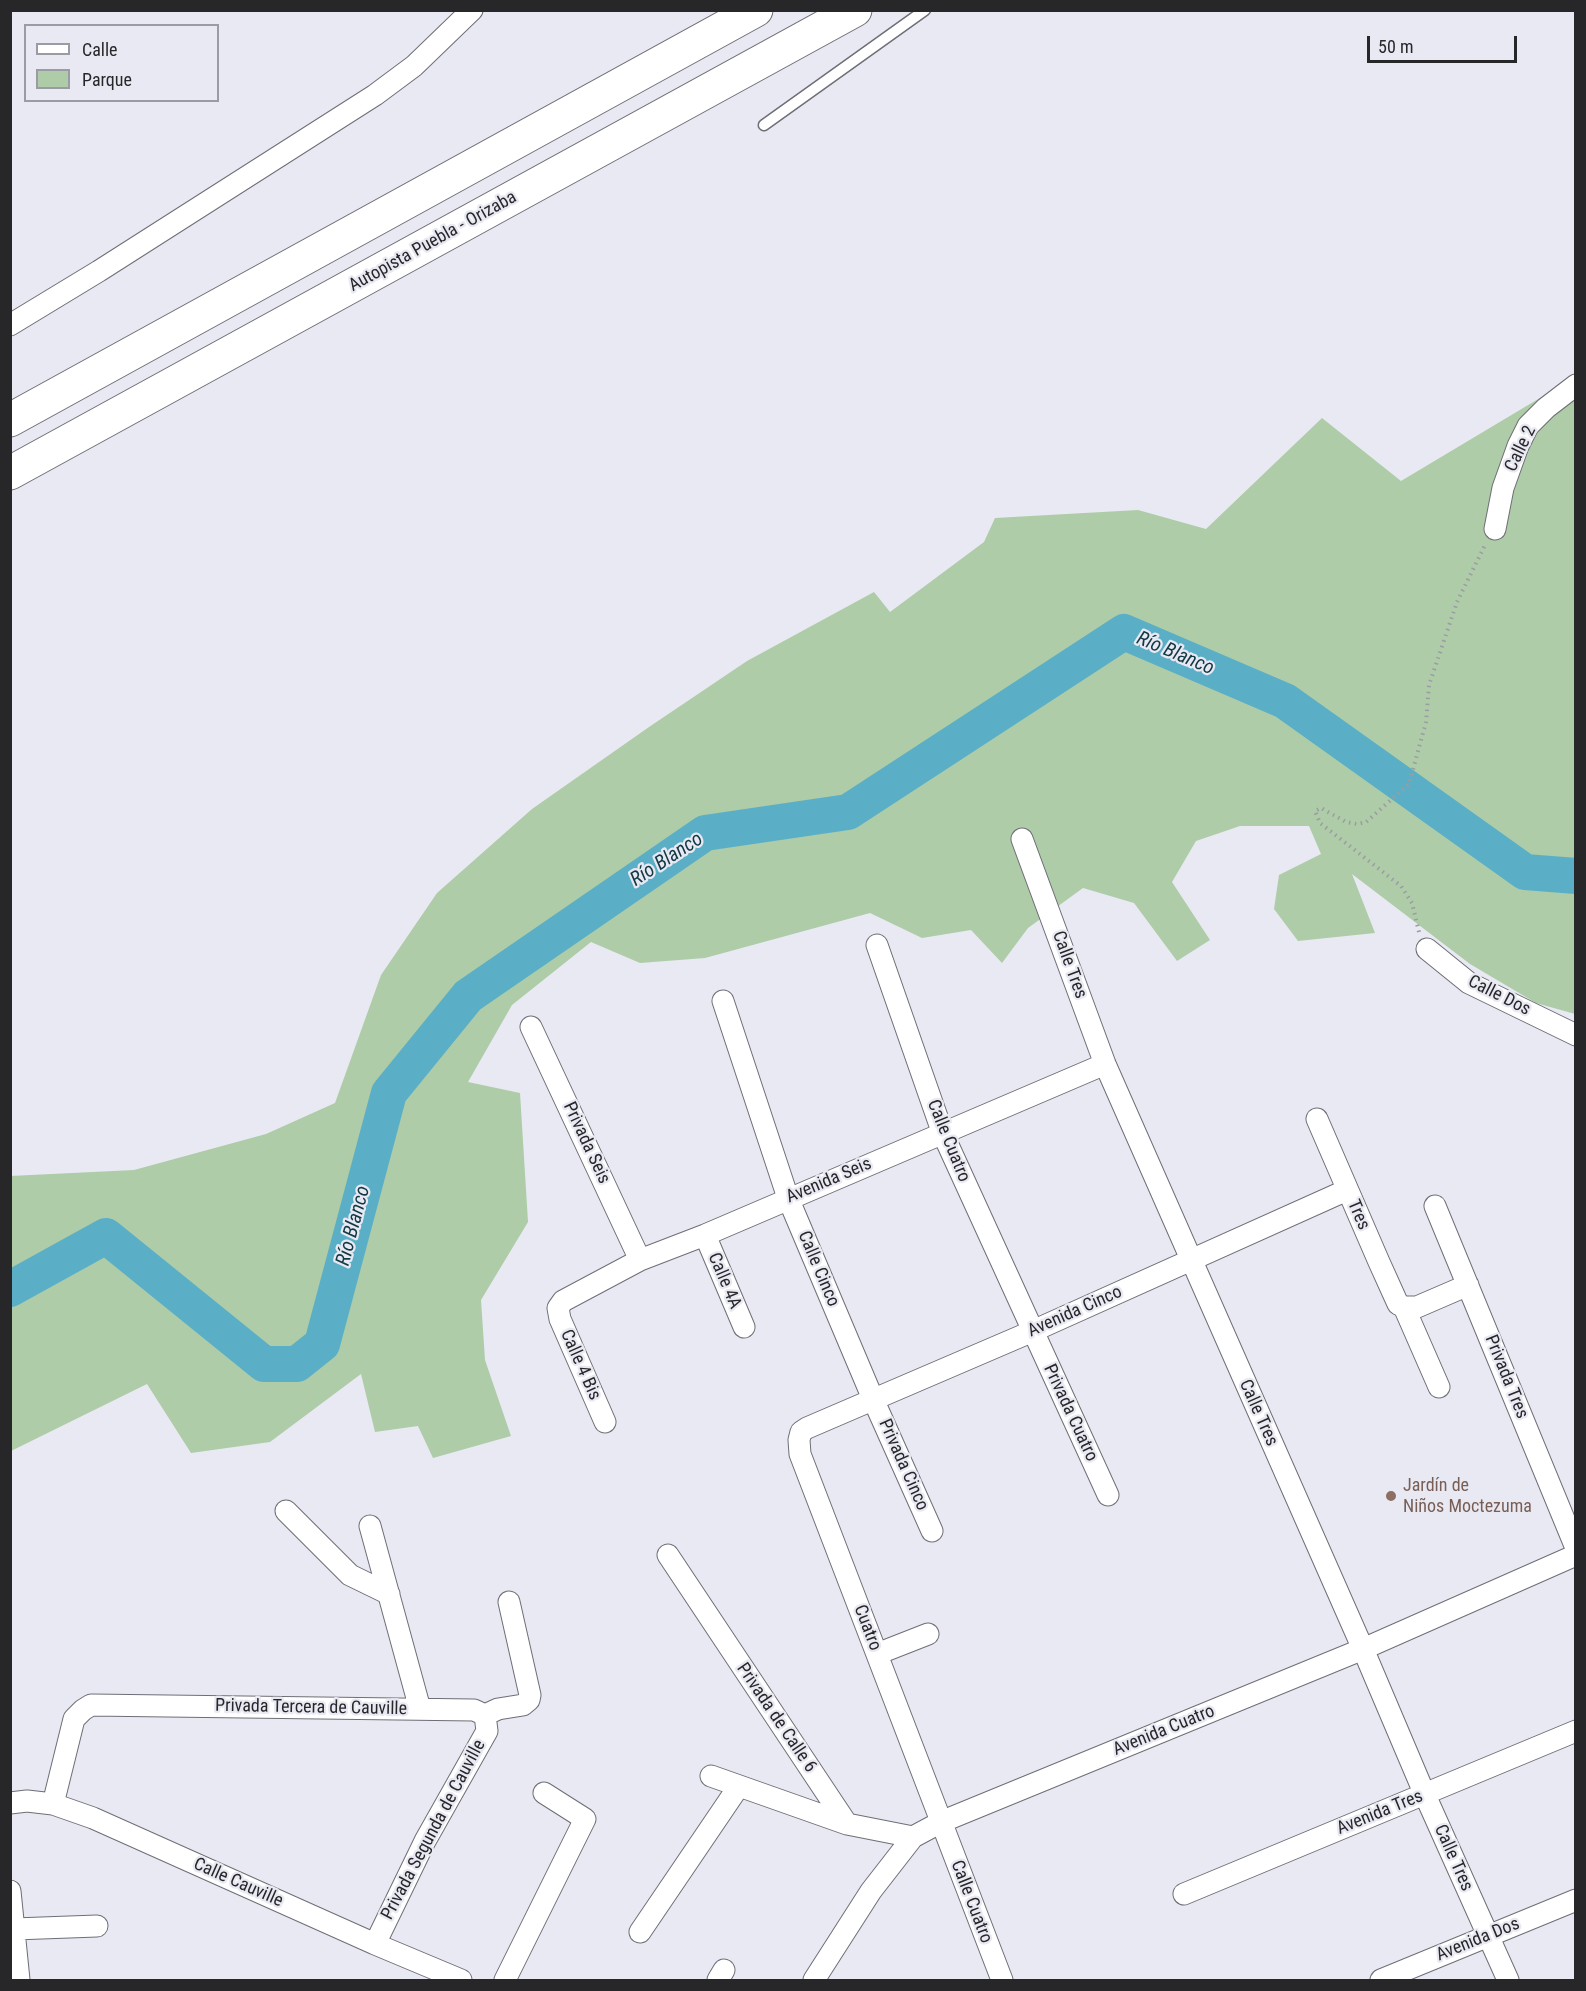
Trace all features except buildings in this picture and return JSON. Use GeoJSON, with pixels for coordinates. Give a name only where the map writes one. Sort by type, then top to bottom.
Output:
{"type":"FeatureCollection","features":[{"type":"Feature","properties":{"kind":"highway"},"geometry":{"type":"LineString","coordinates":[[10,420],[756,10]]}},
{"type":"Feature","properties":{"kind":"highway","name":"Autopista Puebla - Orizaba"},"geometry":{"type":"LineString","coordinates":[[10,473],[855,10]]}},
{"type":"Feature","properties":{"kind":"street"},"geometry":{"type":"LineString","coordinates":[[10,325],[99,272],[375,95],[414,66],[472,10]]}},
{"type":"Feature","properties":{"kind":"street","name":"Calle 2"},"geometry":{"type":"LineString","coordinates":[[1495,529],[1503,488],[1528,426],[1575,385]]}},
{"type":"Feature","properties":{"kind":"street","name":"Calle Tres"},"geometry":{"type":"LineString","coordinates":[[1022,839],[1106,1064],[1190,1260],[1508,1980]]}},
{"type":"Feature","properties":{"kind":"street","name":"Calle Cuatro"},"geometry":{"type":"LineString","coordinates":[[877,945],[943,1134],[1033,1331]]}},
{"type":"Feature","properties":{"kind":"street","name":"Calle Dos"},"geometry":{"type":"LineString","coordinates":[[1427,949],[1469,983],[1575,1035]]}},
{"type":"Feature","properties":{"kind":"street","name":"Calle Cinco"},"geometry":{"type":"LineString","coordinates":[[723,1001],[788,1198],[873,1399]]}},
{"type":"Feature","properties":{"kind":"street","name":"Privada Seis"},"geometry":{"type":"LineString","coordinates":[[531,1027],[640,1260]]}},
{"type":"Feature","properties":{"kind":"street","name":"Avenida Seis"},"geometry":{"type":"LineString","coordinates":[[558,1308],[563,1301],[640,1260],[705,1235],[1106,1064]]}},
{"type":"Feature","properties":{"kind":"street","name":"Tres"},"geometry":{"type":"LineString","coordinates":[[1317,1119],[1398,1304],[1404,1307]]}},
{"type":"Feature","properties":{"kind":"street","name":"Avenida Cinco"},"geometry":{"type":"LineString","coordinates":[[801,1432],[1347,1190]]}},
{"type":"Feature","properties":{"kind":"street","name":"Privada Tres"},"geometry":{"type":"LineString","coordinates":[[1435,1206],[1575,1548]]}},
{"type":"Feature","properties":{"kind":"street","name":"Calle 4A"},"geometry":{"type":"LineString","coordinates":[[705,1235],[744,1327]]}},
{"type":"Feature","properties":{"kind":"street"},"geometry":{"type":"LineString","coordinates":[[1439,1387],[1404,1307],[1418,1307],[1468,1285]]}},
{"type":"Feature","properties":{"kind":"street","name":"Calle 4 Bis"},"geometry":{"type":"LineString","coordinates":[[558,1308],[560,1319],[605,1422]]}},
{"type":"Feature","properties":{"kind":"street","name":"Privada Cuatro"},"geometry":{"type":"LineString","coordinates":[[1033,1331],[1107,1495]]}},
{"type":"Feature","properties":{"kind":"street","name":"Privada Cinco"},"geometry":{"type":"LineString","coordinates":[[873,1399],[932,1531]]}},
{"type":"Feature","properties":{"kind":"street","name":"Cuatro"},"geometry":{"type":"LineString","coordinates":[[801,1432],[800,1454],[941,1822]]}},
{"type":"Feature","properties":{"kind":"street"},"geometry":{"type":"LineString","coordinates":[[286,1511],[350,1575],[389,1594]]}},
{"type":"Feature","properties":{"kind":"street","name":"Privada Tercera de Cauville"},"geometry":{"type":"LineString","coordinates":[[53,1804],[74,1719],[91,1705],[420,1709],[370,1526]]}},
{"type":"Feature","properties":{"kind":"street","name":"Privada de Calle 6"},"geometry":{"type":"LineString","coordinates":[[668,1555],[847,1824]]}},
{"type":"Feature","properties":{"kind":"street","name":"Avenida Cuatro"},"geometry":{"type":"LineString","coordinates":[[814,1980],[871,1892],[913,1837],[941,1822],[1363,1649],[1575,1556]]}},
{"type":"Feature","properties":{"kind":"street"},"geometry":{"type":"LineString","coordinates":[[420,1709],[474,1710],[485,1715],[498,1709],[524,1706],[529,1700],[530,1695],[509,1602]]}},
{"type":"Feature","properties":{"kind":"street"},"geometry":{"type":"LineString","coordinates":[[877,1654],[928,1634]]}},
{"type":"Feature","properties":{"kind":"street","name":"Privada Segunda de Cauville"},"geometry":{"type":"LineString","coordinates":[[375,1944],[424,1841],[487,1731],[485,1715]]}},
{"type":"Feature","properties":{"kind":"street","name":"Avenida Tres"},"geometry":{"type":"LineString","coordinates":[[1184,1894],[1575,1731]]}},
{"type":"Feature","properties":{"kind":"street"},"geometry":{"type":"LineString","coordinates":[[711,1776],[847,1824],[913,1837]]}},
{"type":"Feature","properties":{"kind":"street"},"geometry":{"type":"LineString","coordinates":[[640,1932],[739,1786]]}},
{"type":"Feature","properties":{"kind":"street"},"geometry":{"type":"LineString","coordinates":[[505,1980],[585,1819],[544,1793]]}},
{"type":"Feature","properties":{"kind":"street","name":"Calle Cauville"},"geometry":{"type":"LineString","coordinates":[[10,1803],[27,1801],[53,1804],[93,1818],[461,1980]]}},
{"type":"Feature","properties":{"kind":"street","name":"Calle Cuatro"},"geometry":{"type":"LineString","coordinates":[[941,1822],[1002,1980]]}},
{"type":"Feature","properties":{"kind":"street"},"geometry":{"type":"LineString","coordinates":[[10,1891],[19,1980]]}},
{"type":"Feature","properties":{"kind":"street","name":"Avenida Dos"},"geometry":{"type":"LineString","coordinates":[[1381,1980],[1575,1900]]}},
{"type":"Feature","properties":{"kind":"street"},"geometry":{"type":"LineString","coordinates":[[14,1929],[97,1926]]}},
{"type":"Feature","properties":{"kind":"lane"},"geometry":{"type":"LineString","coordinates":[[764,125],[925,10]]}},
{"type":"Feature","properties":{"kind":"path"},"geometry":{"type":"LineString","coordinates":[[1427,949],[1422,943],[1417,919],[1408,895],[1384,873],[1320,823],[1315,812],[1321,808],[1346,822],[1357,824],[1366,822],[1409,784],[1426,723],[1429,685],[1446,632],[1480,553],[1495,529]]}},
{"type":"Feature","properties":{"kind":"green space"},"geometry":{"type":"Polygon","coordinates":[[[1575,377],[1575,1014],[1536,1003],[1470,964],[1352,874],[1375,933],[1298,941],[1274,909],[1279,875],[1321,854],[1309,826],[1240,826],[1196,841],[1172,882],[1210,940],[1177,961],[1134,903],[1083,888],[1028,928],[1002,963],[971,930],[922,938],[870,913],[705,958],[640,963],[591,942],[512,1005],[468,1082],[520,1093],[528,1222],[481,1300],[485,1360],[511,1436],[433,1458],[418,1426],[375,1432],[361,1374],[270,1442],[191,1453],[147,1384],[11,1451],[10,1176],[134,1170],[266,1134],[335,1103],[381,975],[437,893],[532,809],[649,727],[747,661],[874,592],[890,612],[984,542],[995,518],[1138,510],[1206,529],[1322,418],[1401,481],[1575,377]]]}},
{"type":"Feature","properties":{"kind":"waterway","name":"Río Blanco"},"geometry":{"type":"LineString","coordinates":[[10,1289],[106,1236],[264,1364],[297,1364],[322,1344],[389,1093],[468,996],[705,833],[848,812],[1124,632],[1285,701],[1525,872],[1576,876]]}},
{"type":"Feature","properties":{"kind":"place","name":"Jardín de Niños Moctezuma"},"geometry":{"type":"Point","coordinates":[1391,1496]}}]}
